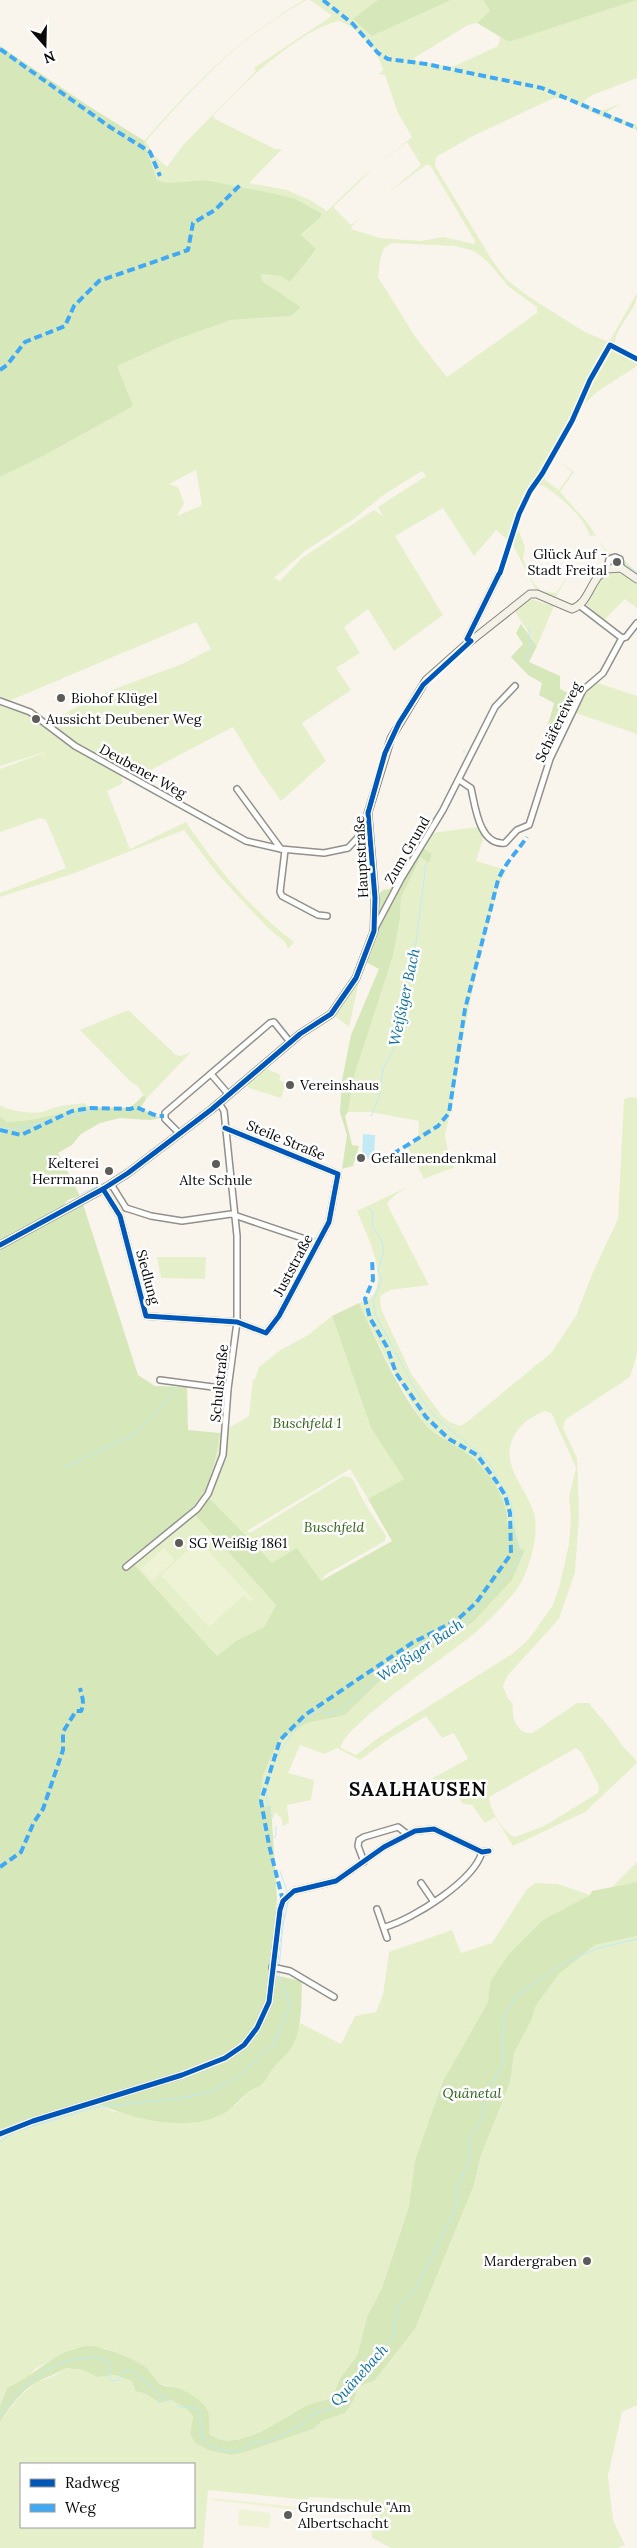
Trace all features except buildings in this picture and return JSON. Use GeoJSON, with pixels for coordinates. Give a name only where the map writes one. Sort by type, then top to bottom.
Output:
{"type":"FeatureCollection","features":[{"type":"Feature","properties":{"kind":"street"},"geometry":{"type":"LineString","coordinates":[[621,568],[620,559],[616,557],[609,559],[607,569],[595,580],[579,606],[622,638]]}},
{"type":"Feature","properties":{"kind":"street"},"geometry":{"type":"LineString","coordinates":[[607,569],[621,568],[637,579]]}},
{"type":"Feature","properties":{"kind":"street"},"geometry":{"type":"LineString","coordinates":[[470,641],[467,639],[499,574]]}},
{"type":"Feature","properties":{"kind":"street","name":"Hauptstraße"},"geometry":{"type":"LineString","coordinates":[[0,1245],[111,1184],[180,1134],[229,1095],[290,1042],[331,1014],[356,978],[374,931],[375,898],[368,830],[370,803],[385,753],[399,722],[426,680],[470,641],[530,594],[537,594],[567,609],[579,606]]}},
{"type":"Feature","properties":{"kind":"street","name":"Schäfereiweg"},"geometry":{"type":"LineString","coordinates":[[459,780],[471,788],[478,819],[486,833],[494,840],[505,843],[517,830],[529,825],[550,759],[583,690],[603,672],[622,638],[626,637],[637,623]]}},
{"type":"Feature","properties":{"kind":"street","name":"Zum Grund"},"geometry":{"type":"LineString","coordinates":[[374,931],[401,879],[459,780],[495,707],[515,686]]}},
{"type":"Feature","properties":{"kind":"street","name":"Deubener Weg"},"geometry":{"type":"LineString","coordinates":[[0,701],[30,712],[76,746],[142,781],[246,841],[283,850],[311,854],[339,851],[348,848],[365,830],[368,830]]}},
{"type":"Feature","properties":{"kind":"street"},"geometry":{"type":"LineString","coordinates":[[238,789],[283,850],[280,892],[282,896],[318,915],[327,916]]}},
{"type":"Feature","properties":{"kind":"street"},"geometry":{"type":"LineString","coordinates":[[180,1134],[165,1119],[164,1113],[272,1022],[290,1042]]}},
{"type":"Feature","properties":{"kind":"street"},"geometry":{"type":"LineString","coordinates":[[211,1074],[229,1095]]}},
{"type":"Feature","properties":{"kind":"street","name":"Schulstraße"},"geometry":{"type":"LineString","coordinates":[[126,1567],[191,1515],[208,1494],[223,1455],[228,1389],[237,1322],[235,1216],[224,1111],[219,1103]]}},
{"type":"Feature","properties":{"kind":"street","name":"Steile Straße"},"geometry":{"type":"LineString","coordinates":[[225,1128],[338,1174]]}},
{"type":"Feature","properties":{"kind":"street","name":"Juststraße"},"geometry":{"type":"LineString","coordinates":[[237,1322],[262,1333],[269,1331],[331,1215],[338,1174]]}},
{"type":"Feature","properties":{"kind":"street"},"geometry":{"type":"LineString","coordinates":[[111,1184],[126,1208],[130,1211],[176,1221],[232,1214],[317,1242]]}},
{"type":"Feature","properties":{"kind":"street","name":"Siedlung"},"geometry":{"type":"LineString","coordinates":[[103,1189],[119,1213],[146,1316],[237,1322]]}},
{"type":"Feature","properties":{"kind":"street"},"geometry":{"type":"LineString","coordinates":[[119,1213],[126,1208]]}},
{"type":"Feature","properties":{"kind":"street"},"geometry":{"type":"LineString","coordinates":[[160,1380],[228,1389]]}},
{"type":"Feature","properties":{"kind":"street"},"geometry":{"type":"LineString","coordinates":[[364,1862],[358,1846],[359,1840],[398,1826],[407,1834]]}},
{"type":"Feature","properties":{"kind":"street"},"geometry":{"type":"LineString","coordinates":[[0,2134],[41,2119],[156,2084],[225,2058],[244,2045],[264,2015],[269,2002],[277,1968],[275,1948],[280,1910],[290,1894],[303,1888],[336,1881],[407,1834],[424,1829],[434,1829],[482,1852],[489,1851]]}},
{"type":"Feature","properties":{"kind":"street"},"geometry":{"type":"LineString","coordinates":[[385,1927],[410,1918],[434,1902],[464,1877],[482,1852]]}},
{"type":"Feature","properties":{"kind":"street"},"geometry":{"type":"LineString","coordinates":[[421,1883],[434,1902]]}},
{"type":"Feature","properties":{"kind":"street"},"geometry":{"type":"LineString","coordinates":[[377,1909],[385,1927],[387,1938]]}},
{"type":"Feature","properties":{"kind":"street"},"geometry":{"type":"LineString","coordinates":[[277,1968],[334,1997]]}},
{"type":"Feature","properties":{"kind":"green space"},"geometry":{"type":"Polygon","coordinates":[[[307,0],[283,14],[240,45],[200,82],[146,141],[153,154],[167,167],[183,145],[256,71],[254,68],[329,18],[331,15],[310,0],[378,0],[373,4],[372,36],[451,0],[483,0],[490,11],[477,23],[468,25],[414,58],[415,61],[452,67],[498,46],[500,37],[509,42],[637,0],[637,78],[590,96],[584,101],[585,104],[601,111],[623,103],[608,111],[608,114],[637,125],[637,130],[597,115],[567,100],[554,98],[473,136],[436,157],[435,166],[492,260],[507,280],[528,296],[583,331],[606,341],[610,340],[637,293],[634,306],[619,330],[615,343],[637,356],[637,366],[598,391],[580,408],[602,362],[599,360],[574,414],[539,477],[545,475],[545,480],[559,490],[572,472],[554,458],[574,472],[560,492],[596,535],[590,536],[577,514],[563,501],[543,485],[537,486],[525,505],[518,529],[525,547],[523,559],[533,582],[541,591],[556,593],[569,573],[556,597],[536,590],[513,545],[496,530],[474,556],[443,508],[395,536],[443,615],[394,651],[368,609],[344,627],[360,653],[336,668],[351,690],[302,723],[326,761],[281,801],[259,770],[233,727],[143,774],[138,774],[102,759],[49,722],[101,694],[182,664],[211,649],[196,622],[9,701],[0,699],[0,477],[41,457],[69,440],[117,366],[175,340],[231,320],[291,316],[301,307],[262,281],[261,274],[281,276],[301,236],[321,217],[204,180],[168,183],[157,180],[143,140],[218,63],[259,29],[281,14],[307,0]],[[339,21],[323,26],[272,60],[254,75],[213,116],[215,119],[275,149],[282,149],[249,183],[287,190],[312,201],[327,211],[358,181],[412,137],[398,113],[385,75],[379,74],[383,70],[372,48],[360,34],[346,24],[339,21]],[[407,142],[374,168],[333,207],[351,225],[369,210],[351,229],[380,238],[421,241],[443,237],[474,244],[475,241],[430,165],[426,165],[376,203],[421,165],[407,142]],[[392,243],[384,248],[378,277],[416,338],[447,377],[537,313],[537,307],[509,287],[488,262],[474,251],[455,246],[392,243]],[[196,470],[169,484],[178,487],[184,503],[177,516],[202,505],[196,470]],[[422,471],[385,494],[351,521],[305,551],[274,578],[280,581],[302,558],[374,510],[383,516],[378,507],[426,476],[422,471]]]}},
{"type":"Feature","properties":{"kind":"green space"},"geometry":{"type":"Polygon","coordinates":[[[378,0],[451,0],[372,36],[353,19],[378,0]]]}},
{"type":"Feature","properties":{"kind":"green space"},"geometry":{"type":"Polygon","coordinates":[[[483,0],[637,0],[509,42],[477,23],[490,11],[483,0]]]}},
{"type":"Feature","properties":{"kind":"green space"},"geometry":{"type":"Polygon","coordinates":[[[0,46],[87,105],[143,140],[157,180],[168,183],[204,180],[275,194],[295,199],[321,213],[321,217],[301,235],[316,249],[290,282],[281,276],[261,274],[262,281],[301,307],[291,316],[231,320],[175,340],[117,366],[133,406],[41,457],[0,477],[0,46]]]}},
{"type":"Feature","properties":{"kind":"green space"},"geometry":{"type":"Polygon","coordinates":[[[598,538],[608,553],[616,554],[608,556],[598,538]]]}},
{"type":"Feature","properties":{"kind":"green space"},"geometry":{"type":"Polygon","coordinates":[[[621,557],[637,572],[637,576],[625,568],[621,557]]]}},
{"type":"Feature","properties":{"kind":"green space"},"geometry":{"type":"Polygon","coordinates":[[[613,572],[622,573],[637,582],[637,608],[625,599],[604,620],[585,603],[601,578],[613,572]]]}},
{"type":"Feature","properties":{"kind":"green space"},"geometry":{"type":"Polygon","coordinates":[[[531,599],[554,606],[537,646],[514,610],[531,599]]]}},
{"type":"Feature","properties":{"kind":"green space"},"geometry":{"type":"Polygon","coordinates":[[[521,624],[537,646],[529,662],[560,676],[560,689],[577,697],[557,737],[546,732],[554,703],[539,695],[542,683],[528,675],[511,657],[523,644],[516,633],[521,624]]]}},
{"type":"Feature","properties":{"kind":"green space"},"geometry":{"type":"Polygon","coordinates":[[[595,682],[637,696],[637,734],[576,713],[588,688],[595,682]]]}},
{"type":"Feature","properties":{"kind":"green space"},"geometry":{"type":"Polygon","coordinates":[[[0,703],[27,713],[122,774],[122,784],[107,791],[130,849],[186,822],[235,887],[263,916],[294,942],[288,949],[285,942],[268,928],[220,877],[184,830],[72,874],[0,897],[0,893],[66,868],[46,820],[40,818],[0,832],[0,769],[51,750],[0,766],[0,703]]]}},
{"type":"Feature","properties":{"kind":"green space"},"geometry":{"type":"Polygon","coordinates":[[[478,827],[485,833],[476,861],[507,870],[500,881],[479,960],[445,1135],[450,1161],[454,1168],[419,1182],[424,1179],[407,1146],[418,1140],[419,1121],[370,1112],[348,1112],[355,1073],[393,956],[400,919],[401,898],[422,856],[429,863],[432,854],[425,849],[431,833],[478,827]]]}},
{"type":"Feature","properties":{"kind":"green space"},"geometry":{"type":"Polygon","coordinates":[[[422,847],[432,854],[429,863],[421,857],[401,898],[400,919],[393,956],[355,1073],[348,1112],[345,1116],[352,1145],[359,1146],[353,1166],[342,1169],[347,1135],[340,1112],[342,1080],[351,1035],[379,969],[366,962],[376,933],[422,847]]]}},
{"type":"Feature","properties":{"kind":"green space"},"geometry":{"type":"Polygon","coordinates":[[[403,858],[408,860],[379,915],[378,895],[383,890],[390,889],[403,858]]]}},
{"type":"Feature","properties":{"kind":"green space"},"geometry":{"type":"Polygon","coordinates":[[[357,980],[359,981],[349,1027],[334,1015],[357,980]]]}},
{"type":"Feature","properties":{"kind":"green space"},"geometry":{"type":"Polygon","coordinates":[[[128,1010],[176,1055],[180,1056],[191,1052],[146,1099],[138,1086],[131,1082],[80,1030],[128,1010]]]}},
{"type":"Feature","properties":{"kind":"green space"},"geometry":{"type":"Polygon","coordinates":[[[265,1068],[281,1075],[279,1080],[286,1083],[281,1098],[249,1088],[246,1084],[265,1068]]]}},
{"type":"Feature","properties":{"kind":"green space"},"geometry":{"type":"Polygon","coordinates":[[[144,1095],[146,1099],[140,1108],[160,1118],[150,1120],[120,1118],[100,1123],[81,1134],[72,1145],[58,1153],[80,1196],[68,1200],[63,1206],[0,1240],[0,1116],[7,1122],[30,1120],[90,1107],[130,1108],[144,1095]]]}},
{"type":"Feature","properties":{"kind":"green space"},"geometry":{"type":"Polygon","coordinates":[[[630,1097],[637,1098],[637,1354],[630,1377],[565,1420],[563,1428],[577,1458],[579,1516],[575,1572],[559,1619],[507,1676],[503,1686],[508,1699],[513,1704],[516,1724],[522,1731],[532,1733],[577,1703],[589,1703],[637,1763],[585,1812],[513,1846],[495,1817],[485,1823],[472,1805],[463,1804],[449,1784],[429,1780],[468,1759],[454,1733],[442,1738],[426,1716],[390,1738],[360,1760],[337,1748],[324,1754],[300,1745],[288,1773],[314,1780],[311,1800],[287,1805],[289,1823],[282,1826],[282,1819],[276,1813],[272,1818],[271,1806],[259,1807],[263,1775],[279,1740],[307,1723],[345,1715],[400,1664],[437,1646],[473,1622],[512,1580],[525,1552],[519,1546],[511,1531],[498,1487],[483,1468],[445,1441],[424,1423],[396,1377],[377,1340],[359,1303],[371,1297],[377,1288],[377,1266],[357,1211],[406,1188],[387,1204],[429,1285],[390,1290],[380,1296],[381,1309],[412,1375],[442,1416],[460,1426],[551,1353],[576,1316],[593,1272],[618,1219],[624,1099],[630,1097]],[[545,1411],[531,1418],[517,1431],[510,1447],[510,1456],[515,1475],[534,1513],[536,1531],[526,1573],[517,1589],[481,1628],[378,1707],[346,1738],[341,1748],[356,1755],[378,1738],[512,1654],[529,1639],[553,1605],[560,1584],[569,1544],[571,1518],[569,1497],[576,1468],[552,1414],[545,1411]],[[576,1748],[489,1797],[498,1820],[510,1835],[515,1837],[544,1826],[598,1793],[599,1786],[581,1752],[576,1748]]]}},
{"type":"Feature","properties":{"kind":"green space"},"geometry":{"type":"Polygon","coordinates":[[[84,1103],[90,1107],[30,1120],[7,1122],[0,1116],[0,1105],[15,1110],[38,1113],[60,1106],[84,1103]]]}},
{"type":"Feature","properties":{"kind":"green space"},"geometry":{"type":"Polygon","coordinates":[[[83,1204],[138,1375],[155,1386],[187,1387],[188,1430],[220,1433],[212,1471],[204,1493],[190,1510],[130,1560],[217,1656],[236,1641],[264,1627],[276,1605],[195,1515],[210,1499],[272,1563],[297,1548],[321,1581],[392,1541],[368,1499],[404,1479],[371,1428],[332,1316],[359,1303],[389,1366],[415,1411],[434,1432],[471,1457],[488,1474],[504,1503],[508,1526],[513,1525],[520,1548],[525,1551],[512,1580],[473,1622],[437,1646],[400,1664],[345,1715],[307,1723],[279,1740],[263,1775],[259,1807],[271,1806],[277,1899],[269,1974],[302,1981],[299,2029],[296,2038],[287,2054],[273,2068],[264,2082],[259,2087],[248,2092],[225,2113],[202,2121],[169,2123],[135,2117],[90,2100],[0,2129],[0,1249],[83,1204]]]}},
{"type":"Feature","properties":{"kind":"green space"},"geometry":{"type":"Polygon","coordinates":[[[157,1257],[206,1257],[205,1279],[161,1278],[157,1257]]]}},
{"type":"Feature","properties":{"kind":"green space"},"geometry":{"type":"Polygon","coordinates":[[[332,1316],[371,1428],[404,1479],[368,1499],[350,1469],[247,1531],[250,1533],[343,1476],[352,1478],[364,1502],[386,1536],[385,1541],[325,1575],[321,1582],[272,1564],[210,1500],[196,1516],[276,1605],[264,1627],[236,1641],[217,1656],[130,1560],[190,1510],[204,1493],[216,1456],[220,1433],[249,1416],[253,1379],[255,1379],[259,1367],[279,1351],[308,1335],[332,1316]]]}},
{"type":"Feature","properties":{"kind":"green space"},"geometry":{"type":"Polygon","coordinates":[[[194,1536],[253,1599],[250,1602],[244,1595],[209,1627],[161,1575],[196,1543],[191,1538],[194,1536]]]}},
{"type":"Feature","properties":{"kind":"green space"},"geometry":{"type":"Polygon","coordinates":[[[164,1548],[175,1560],[152,1581],[141,1569],[164,1548]]]}},
{"type":"Feature","properties":{"kind":"green space"},"geometry":{"type":"Polygon","coordinates":[[[637,1862],[637,1882],[612,1887],[637,1862]]]}},
{"type":"Feature","properties":{"kind":"green space","name":"Quänetal"},"geometry":{"type":"Polygon","coordinates":[[[637,1882],[637,1936],[595,1945],[559,1974],[535,2007],[531,2021],[514,2053],[510,2082],[481,2155],[474,2185],[415,2329],[374,2381],[358,2387],[354,2400],[345,2413],[322,2421],[313,2429],[246,2452],[231,2455],[208,2450],[195,2443],[190,2434],[193,2416],[186,2408],[171,2400],[159,2403],[146,2394],[135,2391],[132,2381],[115,2375],[97,2377],[83,2370],[66,2368],[31,2385],[16,2400],[0,2422],[0,2406],[7,2388],[55,2358],[76,2348],[87,2346],[107,2350],[133,2360],[146,2368],[162,2385],[178,2388],[193,2396],[203,2404],[209,2414],[209,2433],[219,2439],[232,2441],[245,2438],[274,2425],[310,2404],[332,2398],[340,2378],[357,2356],[367,2317],[382,2288],[409,2206],[415,2160],[443,2081],[488,2002],[490,1982],[509,1954],[543,1920],[590,1895],[592,1891],[637,1882]]]}},
{"type":"Feature","properties":{"kind":"green space"},"geometry":{"type":"Polygon","coordinates":[[[535,1883],[558,1884],[590,1895],[543,1920],[490,1982],[488,2002],[443,2081],[415,2160],[409,2206],[382,2288],[367,2317],[357,2356],[340,2378],[332,2398],[299,2409],[273,2425],[245,2438],[232,2441],[219,2439],[209,2433],[210,2418],[175,2387],[163,2385],[123,2357],[106,2348],[74,2348],[35,2369],[26,2380],[7,2388],[0,2406],[0,2129],[90,2100],[112,2111],[152,2120],[189,2123],[217,2117],[236,2105],[247,2093],[263,2083],[274,2066],[288,2053],[300,2023],[341,2044],[355,2016],[376,2012],[383,1995],[389,1952],[452,1930],[461,1953],[492,1943],[527,1889],[535,1883]]]}},
{"type":"Feature","properties":{"kind":"green space"},"geometry":{"type":"Polygon","coordinates":[[[637,1936],[637,2405],[622,2412],[608,2476],[613,2520],[625,2545],[617,2548],[391,2548],[372,2538],[370,2524],[373,2506],[363,2500],[309,2497],[308,2500],[208,2490],[203,2548],[0,2548],[0,2422],[21,2395],[37,2382],[54,2376],[65,2368],[83,2370],[97,2377],[115,2375],[132,2381],[135,2391],[146,2394],[158,2403],[171,2400],[186,2408],[193,2416],[190,2434],[195,2443],[208,2450],[246,2452],[313,2429],[322,2421],[345,2413],[354,2400],[358,2387],[374,2381],[415,2329],[474,2185],[481,2155],[509,2082],[514,2053],[531,2021],[535,2007],[559,1974],[595,1945],[637,1936]]]}},
{"type":"Feature","properties":{"kind":"green space"},"geometry":{"type":"Polygon","coordinates":[[[212,2498],[299,2507],[298,2510],[212,2500],[212,2498]]]}},
{"type":"Feature","properties":{"kind":"green space"},"geometry":{"type":"Polygon","coordinates":[[[239,2509],[271,2513],[269,2528],[238,2525],[239,2509]]]}},
{"type":"Feature","properties":{"kind":"water"},"geometry":{"type":"Polygon","coordinates":[[[363,1134],[375,1135],[374,1158],[362,1159],[363,1134]]]}},
{"type":"Feature","properties":{"kind":"waterway"},"geometry":{"type":"LineString","coordinates":[[627,565],[637,573]]}},
{"type":"Feature","properties":{"kind":"waterway"},"geometry":{"type":"LineString","coordinates":[[524,661],[530,648],[529,628]]}},
{"type":"Feature","properties":{"kind":"waterway"},"geometry":{"type":"LineString","coordinates":[[47,722],[54,727]]}},
{"type":"Feature","properties":{"kind":"waterway"},"geometry":{"type":"LineString","coordinates":[[75,743],[82,747]]}},
{"type":"Feature","properties":{"kind":"waterway"},"geometry":{"type":"LineString","coordinates":[[114,765],[129,773]]}},
{"type":"Feature","properties":{"kind":"waterway","name":"Weißiger Bach"},"geometry":{"type":"LineString","coordinates":[[371,1116],[379,1098],[383,1068],[398,1042],[401,1009],[407,980],[412,973],[426,864]]}},
{"type":"Feature","properties":{"kind":"waterway"},"geometry":{"type":"LineString","coordinates":[[0,1128],[13,1129],[93,1111]]}},
{"type":"Feature","properties":{"kind":"waterway"},"geometry":{"type":"LineString","coordinates":[[81,1194],[104,1183]]}},
{"type":"Feature","properties":{"kind":"waterway","name":"Weißiger Bach"},"geometry":{"type":"LineString","coordinates":[[273,1818],[268,1804],[269,1774],[283,1746],[304,1721],[315,1712],[320,1711],[329,1714],[340,1710],[390,1668],[466,1621],[512,1569],[519,1558],[511,1503],[494,1471],[485,1458],[434,1416],[415,1389],[376,1316],[373,1301],[382,1279],[378,1271],[384,1250],[381,1239],[372,1225],[373,1212],[368,1208]]}},
{"type":"Feature","properties":{"kind":"waterway"},"geometry":{"type":"LineString","coordinates":[[64,1468],[134,1434],[162,1407],[175,1388]]}},
{"type":"Feature","properties":{"kind":"waterway","name":"Weißiger Bach"},"geometry":{"type":"LineString","coordinates":[[273,1838],[276,1836],[276,1826]]}},
{"type":"Feature","properties":{"kind":"waterway","name":"Weißiger Bach"},"geometry":{"type":"LineString","coordinates":[[280,1871],[288,1894]]}},
{"type":"Feature","properties":{"kind":"waterway","name":"Weißiger Bach"},"geometry":{"type":"LineString","coordinates":[[279,1968],[283,1925],[289,1898]]}},
{"type":"Feature","properties":{"kind":"waterway","name":"Quänebach"},"geometry":{"type":"LineString","coordinates":[[177,2406],[200,2410],[201,2431],[204,2441],[213,2447],[226,2451],[240,2450],[254,2442],[267,2442],[301,2425],[311,2415],[335,2407],[394,2336],[397,2307],[418,2285],[456,2208],[457,2186],[468,2164],[470,2136],[483,2117],[485,2094],[502,2067],[504,2015],[518,1994],[566,1962],[599,1948],[637,1939]]}},
{"type":"Feature","properties":{"kind":"waterway","name":"Weißiger Bach"},"geometry":{"type":"LineString","coordinates":[[24,2129],[93,2108],[188,2097],[212,2091],[239,2076],[273,2045],[290,2007],[285,1990],[279,1980],[279,1972]]}},
{"type":"Feature","properties":{"kind":"waterway","name":"Weißiger Bach"},"geometry":{"type":"LineString","coordinates":[[0,2142],[13,2133]]}},
{"type":"Feature","properties":{"kind":"waterway","name":"Quänebach"},"geometry":{"type":"LineString","coordinates":[[0,2415],[25,2385],[36,2377],[58,2364],[87,2358],[100,2359],[109,2363],[109,2377],[112,2381],[118,2380],[125,2370],[133,2371],[169,2402]]}},
{"type":"Feature","properties":{"kind":"waterway","name":"Quänebach"},"geometry":{"type":"LineString","coordinates":[[158,2402],[161,2396]]}},
{"type":"Feature","properties":{"kind":"marked path"},"geometry":{"type":"LineString","coordinates":[[323,0],[353,24],[378,53],[388,59],[426,64],[542,88],[637,128]]}},
{"type":"Feature","properties":{"kind":"marked path"},"geometry":{"type":"LineString","coordinates":[[0,49],[110,127],[150,152],[160,176]]}},
{"type":"Feature","properties":{"kind":"marked path"},"geometry":{"type":"LineString","coordinates":[[0,370],[7,365],[25,342],[65,326],[74,306],[99,281],[188,250],[193,223],[215,210],[240,185]]}},
{"type":"Feature","properties":{"kind":"marked path"},"geometry":{"type":"LineString","coordinates":[[393,1154],[438,1126],[449,1113],[465,1009],[498,880],[527,837]]}},
{"type":"Feature","properties":{"kind":"marked path"},"geometry":{"type":"LineString","coordinates":[[0,1130],[21,1135],[72,1111],[90,1108],[130,1109],[136,1107],[157,1116],[164,1116]]}},
{"type":"Feature","properties":{"kind":"marked path"},"geometry":{"type":"LineString","coordinates":[[283,1901],[269,1845],[261,1801],[280,1740],[305,1715],[412,1643],[457,1620],[476,1603],[511,1554],[510,1513],[505,1495],[477,1455],[449,1439],[426,1417],[396,1373],[387,1347],[370,1318],[365,1299],[373,1280],[372,1259]]}},
{"type":"Feature","properties":{"kind":"marked path"},"geometry":{"type":"LineString","coordinates":[[0,1867],[21,1852],[34,1822],[43,1809],[63,1750],[63,1732],[76,1711],[81,1711],[83,1705],[80,1688]]}},
{"type":"Feature","properties":{"kind":"cycle path"},"geometry":{"type":"LineString","coordinates":[[500,573],[519,514],[530,491],[542,474],[572,421],[590,380],[610,345],[637,359]]}},
{"type":"Feature","properties":{"kind":"cycle path"},"geometry":{"type":"LineString","coordinates":[[0,1245],[103,1189],[128,1173],[212,1109],[300,1034],[331,1014],[356,978],[374,931],[375,898],[368,813],[385,753],[399,723],[423,685],[471,641],[467,639],[499,574]]}},
{"type":"Feature","properties":{"kind":"cycle path"},"geometry":{"type":"LineString","coordinates":[[103,1189],[120,1216],[146,1316],[237,1322],[266,1333],[279,1316],[329,1222],[338,1174],[225,1128]]}},
{"type":"Feature","properties":{"kind":"cycle path"},"geometry":{"type":"LineString","coordinates":[[0,2134],[33,2121],[182,2075],[225,2058],[244,2045],[257,2028],[269,2002],[280,1910],[283,1901],[294,1891],[336,1881],[384,1847],[415,1831],[434,1829],[482,1852],[489,1851]]}},
{"type":"Feature","properties":{"kind":"place","name":"Glück Auf - Stadt Freital"},"geometry":{"type":"Point","coordinates":[617,562]}},
{"type":"Feature","properties":{"kind":"place","name":"Biohof Klügel"},"geometry":{"type":"Point","coordinates":[61,698]}},
{"type":"Feature","properties":{"kind":"place","name":"Aussicht Deubener Weg"},"geometry":{"type":"Point","coordinates":[36,719]}},
{"type":"Feature","properties":{"kind":"place","name":"Vereinshaus"},"geometry":{"type":"Point","coordinates":[290,1085]}},
{"type":"Feature","properties":{"kind":"place","name":"Gefallenendenkmal"},"geometry":{"type":"Point","coordinates":[361,1158]}},
{"type":"Feature","properties":{"kind":"place","name":"Alte Schule"},"geometry":{"type":"Point","coordinates":[216,1164]}},
{"type":"Feature","properties":{"kind":"place","name":"Kelterei Herrmann"},"geometry":{"type":"Point","coordinates":[109,1171]}},
{"type":"Feature","properties":{"kind":"place","name":"SG Weißig 1861"},"geometry":{"type":"Point","coordinates":[179,1543]}},
{"type":"Feature","properties":{"kind":"place","name":"Mardergraben"},"geometry":{"type":"Point","coordinates":[587,2261]}},
{"type":"Feature","properties":{"kind":"place","name":"Grundschule \"Am Albertschacht"},"geometry":{"type":"Point","coordinates":[288,2515]}},
{"type":"Feature","properties":{"kind":"district","name":"SAALHAUSEN"},"geometry":{"type":"Point","coordinates":[418,1789]}},
{"type":"Feature","properties":{"kind":"park label","name":"Buschfeld 1"},"geometry":{"type":"Point","coordinates":[307,1423]}},
{"type":"Feature","properties":{"kind":"park label","name":"Buschfeld"},"geometry":{"type":"Point","coordinates":[334,1527]}}]}
